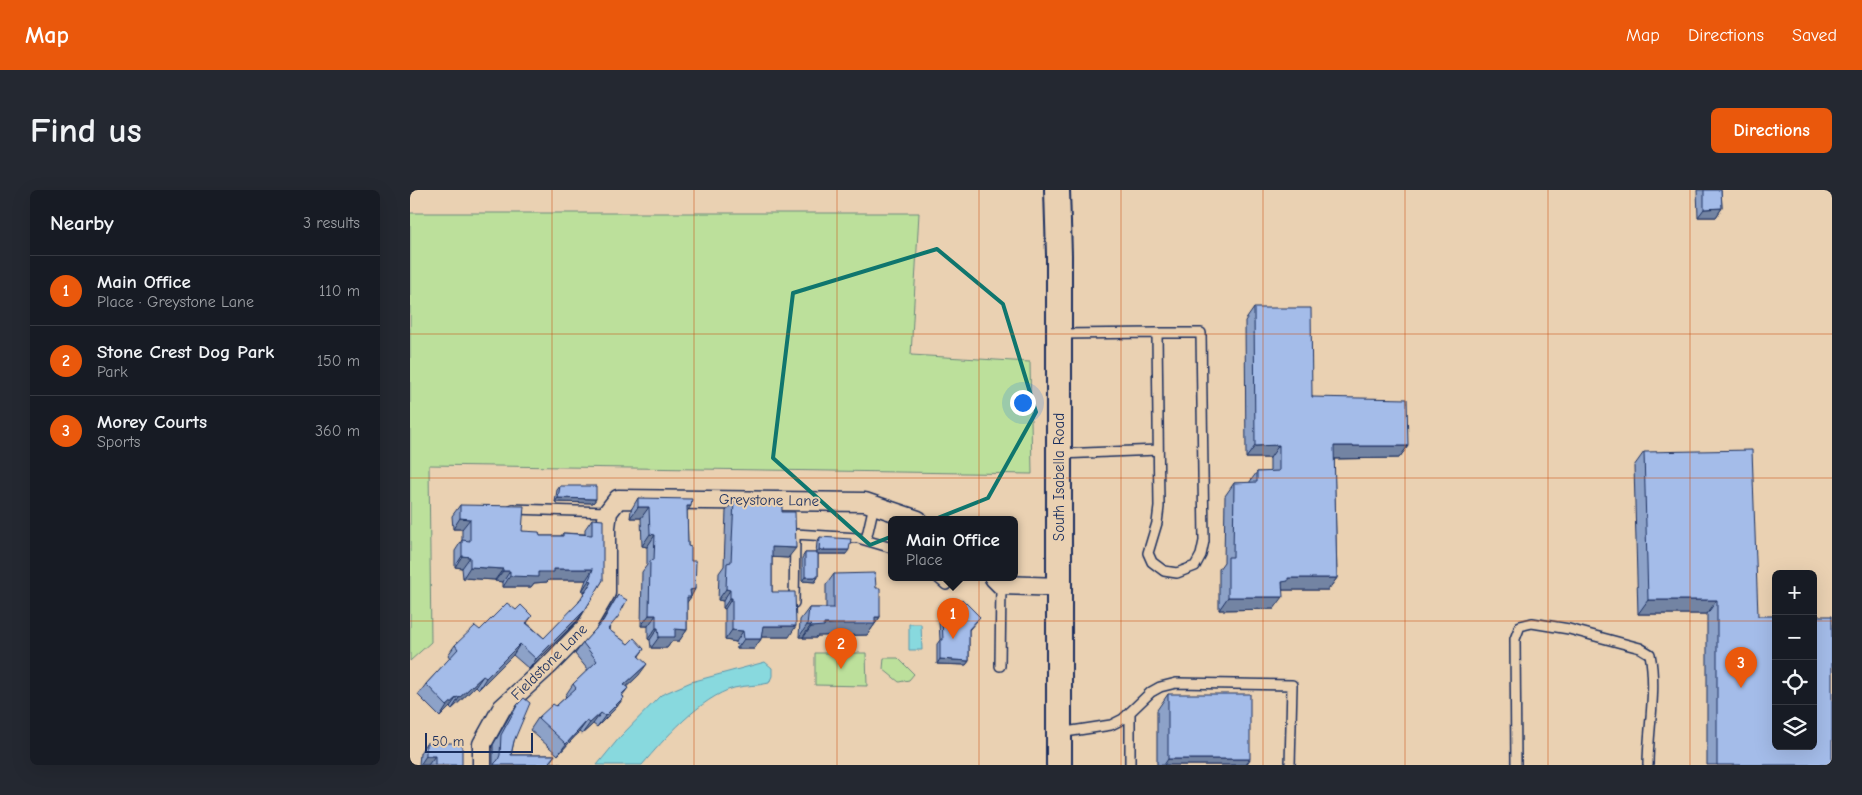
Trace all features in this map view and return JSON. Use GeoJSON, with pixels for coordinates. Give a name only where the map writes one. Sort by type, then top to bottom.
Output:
{"type":"FeatureCollection","features":[{"type":"Feature","properties":{"kind":"main road","name":"South Isabella Road"},"geometry":{"type":"LineString","coordinates":[[1057,190],[1059,765]]}},
{"type":"Feature","properties":{"kind":"street","name":"Greystone Lane"},"geometry":{"type":"LineString","coordinates":[[613,505],[795,505],[865,502],[906,516]]}},
{"type":"Feature","properties":{"kind":"street","name":"Fieldstone Lane"},"geometry":{"type":"LineString","coordinates":[[482,765],[482,744],[502,708],[550,664],[586,627],[606,594],[606,526],[613,505]]}},
{"type":"Feature","properties":{"kind":"street"},"geometry":{"type":"LineString","coordinates":[[998,581],[1059,587]]}},
{"type":"Feature","properties":{"kind":"lane"},"geometry":{"type":"LineString","coordinates":[[1059,334],[1157,333],[1201,333],[1202,518],[1204,541],[1201,555],[1195,566],[1177,573],[1164,571],[1152,562],[1148,553],[1157,523],[1159,507],[1157,333]]}},
{"type":"Feature","properties":{"kind":"lane"},"geometry":{"type":"LineString","coordinates":[[1059,454],[1158,450]]}},
{"type":"Feature","properties":{"kind":"lane"},"geometry":{"type":"LineString","coordinates":[[502,509],[613,505]]}},
{"type":"Feature","properties":{"kind":"lane"},"geometry":{"type":"LineString","coordinates":[[866,540],[874,505]]}},
{"type":"Feature","properties":{"kind":"lane"},"geometry":{"type":"LineString","coordinates":[[794,613],[795,530],[866,540],[888,547]]}},
{"type":"Feature","properties":{"kind":"lane"},"geometry":{"type":"LineString","coordinates":[[941,581],[946,585]]}},
{"type":"Feature","properties":{"kind":"lane"},"geometry":{"type":"LineString","coordinates":[[998,581],[1000,666]]}},
{"type":"Feature","properties":{"kind":"lane"},"geometry":{"type":"LineString","coordinates":[[1516,765],[1515,639],[1520,626],[1532,623],[1569,629],[1640,648],[1650,654],[1652,668],[1652,722],[1648,765]]}},
{"type":"Feature","properties":{"kind":"lane"},"geometry":{"type":"LineString","coordinates":[[1059,733],[1111,725],[1124,719],[1151,692],[1160,687],[1176,683],[1292,684],[1290,765]]}},
{"type":"Feature","properties":{"kind":"lane"},"geometry":{"type":"LineString","coordinates":[[1130,712],[1130,765]]}},
{"type":"Feature","properties":{"kind":"highlighted area"},"geometry":{"type":"Polygon","coordinates":[[[937,249],[1003,304],[1036,412],[988,498],[870,545],[773,458],[793,293],[937,249]]]}},
{"type":"Feature","properties":{"kind":"green space"},"geometry":{"type":"Polygon","coordinates":[[[410,213],[919,213],[911,355],[1030,362],[1032,474],[429,465],[431,642],[410,661],[410,213]]]}},
{"type":"Feature","properties":{"kind":"green space"},"geometry":{"type":"Polygon","coordinates":[[[815,653],[866,653],[867,686],[815,685],[815,653]]]}},
{"type":"Feature","properties":{"kind":"green space"},"geometry":{"type":"Polygon","coordinates":[[[884,658],[898,658],[914,674],[909,680],[899,682],[883,669],[884,658]]]}},
{"type":"Feature","properties":{"kind":"water"},"geometry":{"type":"Polygon","coordinates":[[[909,624],[921,624],[922,650],[909,650],[909,624]]]}},
{"type":"Feature","properties":{"kind":"water"},"geometry":{"type":"Polygon","coordinates":[[[765,662],[772,668],[772,676],[769,683],[734,688],[709,700],[684,720],[642,765],[597,765],[620,737],[661,695],[691,682],[765,662]]]}},
{"type":"Feature","properties":{"kind":"building"},"geometry":{"type":"Polygon","coordinates":[[[1704,190],[1721,190],[1722,208],[1704,209],[1704,190]]]}},
{"type":"Feature","properties":{"kind":"building"},"geometry":{"type":"Polygon","coordinates":[[[1254,308],[1311,308],[1312,397],[1407,399],[1408,446],[1334,446],[1337,578],[1288,578],[1288,581],[1282,582],[1283,597],[1228,597],[1228,557],[1233,557],[1234,483],[1257,482],[1257,472],[1279,471],[1279,445],[1255,446],[1254,308]]]}},
{"type":"Feature","properties":{"kind":"building"},"geometry":{"type":"Polygon","coordinates":[[[1752,450],[1758,616],[1772,616],[1772,750],[1817,750],[1817,616],[1832,616],[1832,765],[1717,765],[1717,600],[1648,600],[1644,452],[1752,450]]]}},
{"type":"Feature","properties":{"kind":"building"},"geometry":{"type":"Polygon","coordinates":[[[560,486],[596,486],[596,499],[558,498],[560,486]]]}},
{"type":"Feature","properties":{"kind":"building"},"geometry":{"type":"Polygon","coordinates":[[[638,498],[692,499],[691,506],[687,506],[688,546],[691,547],[691,561],[696,561],[695,589],[690,590],[691,597],[687,597],[687,630],[675,629],[675,637],[659,637],[658,628],[656,628],[656,615],[649,615],[650,561],[654,560],[655,535],[650,534],[649,507],[638,507],[638,498]]]}},
{"type":"Feature","properties":{"kind":"building"},"geometry":{"type":"Polygon","coordinates":[[[734,501],[782,501],[782,512],[795,512],[796,548],[772,547],[772,592],[795,592],[796,626],[763,626],[761,639],[744,639],[743,631],[732,630],[732,598],[730,598],[730,590],[726,589],[727,563],[731,562],[734,501]]]}},
{"type":"Feature","properties":{"kind":"building"},"geometry":{"type":"Polygon","coordinates":[[[460,505],[524,506],[522,531],[539,532],[540,536],[563,536],[563,533],[592,535],[592,519],[603,520],[603,580],[585,610],[536,659],[520,644],[486,678],[483,676],[459,698],[457,697],[447,706],[426,684],[458,649],[455,645],[475,626],[480,630],[507,603],[516,610],[521,605],[532,616],[526,623],[544,638],[579,602],[592,581],[589,580],[593,569],[554,569],[554,572],[538,572],[538,577],[510,576],[510,571],[503,571],[503,569],[470,567],[470,557],[462,556],[462,540],[470,541],[470,519],[460,518],[460,505]]]}},
{"type":"Feature","properties":{"kind":"building"},"geometry":{"type":"Polygon","coordinates":[[[820,537],[851,539],[849,550],[819,550],[820,537]]]}},
{"type":"Feature","properties":{"kind":"building"},"geometry":{"type":"Polygon","coordinates":[[[805,553],[818,553],[818,577],[805,577],[805,553]]]}},
{"type":"Feature","properties":{"kind":"building"},"geometry":{"type":"Polygon","coordinates":[[[875,573],[876,588],[880,588],[880,617],[875,617],[875,624],[824,624],[824,626],[811,627],[811,625],[807,625],[809,608],[834,608],[834,574],[875,573]]]}},
{"type":"Feature","properties":{"kind":"building"},"geometry":{"type":"Polygon","coordinates":[[[618,595],[627,600],[618,617],[608,629],[628,644],[634,638],[644,649],[638,656],[647,664],[624,685],[628,688],[621,695],[624,697],[605,716],[601,713],[590,723],[587,721],[566,744],[538,718],[553,704],[556,706],[576,688],[573,684],[597,661],[583,643],[603,621],[618,595]]]}},
{"type":"Feature","properties":{"kind":"building"},"geometry":{"type":"Polygon","coordinates":[[[962,599],[980,617],[969,629],[969,661],[940,659],[940,640],[943,640],[942,618],[962,599]]]}},
{"type":"Feature","properties":{"kind":"building"},"geometry":{"type":"Polygon","coordinates":[[[1168,694],[1250,694],[1250,759],[1168,759],[1168,694]]]}},
{"type":"Feature","properties":{"kind":"building"},"geometry":{"type":"Polygon","coordinates":[[[524,698],[530,703],[514,741],[511,755],[555,755],[549,762],[561,765],[494,765],[500,755],[501,735],[518,704],[524,698]]]}},
{"type":"Feature","properties":{"kind":"building"},"geometry":{"type":"Polygon","coordinates":[[[426,743],[462,743],[462,765],[435,765],[435,756],[426,756],[426,743]]]}},
{"type":"Feature","properties":{"kind":"place","name":"Main Office"},"geometry":{"type":"Point","coordinates":[953,639]}},
{"type":"Feature","properties":{"kind":"place","name":"Stone Crest Dog Park"},"geometry":{"type":"Point","coordinates":[841,669]}},
{"type":"Feature","properties":{"kind":"place","name":"Morey Courts"},"geometry":{"type":"Point","coordinates":[1741,688]}}]}
